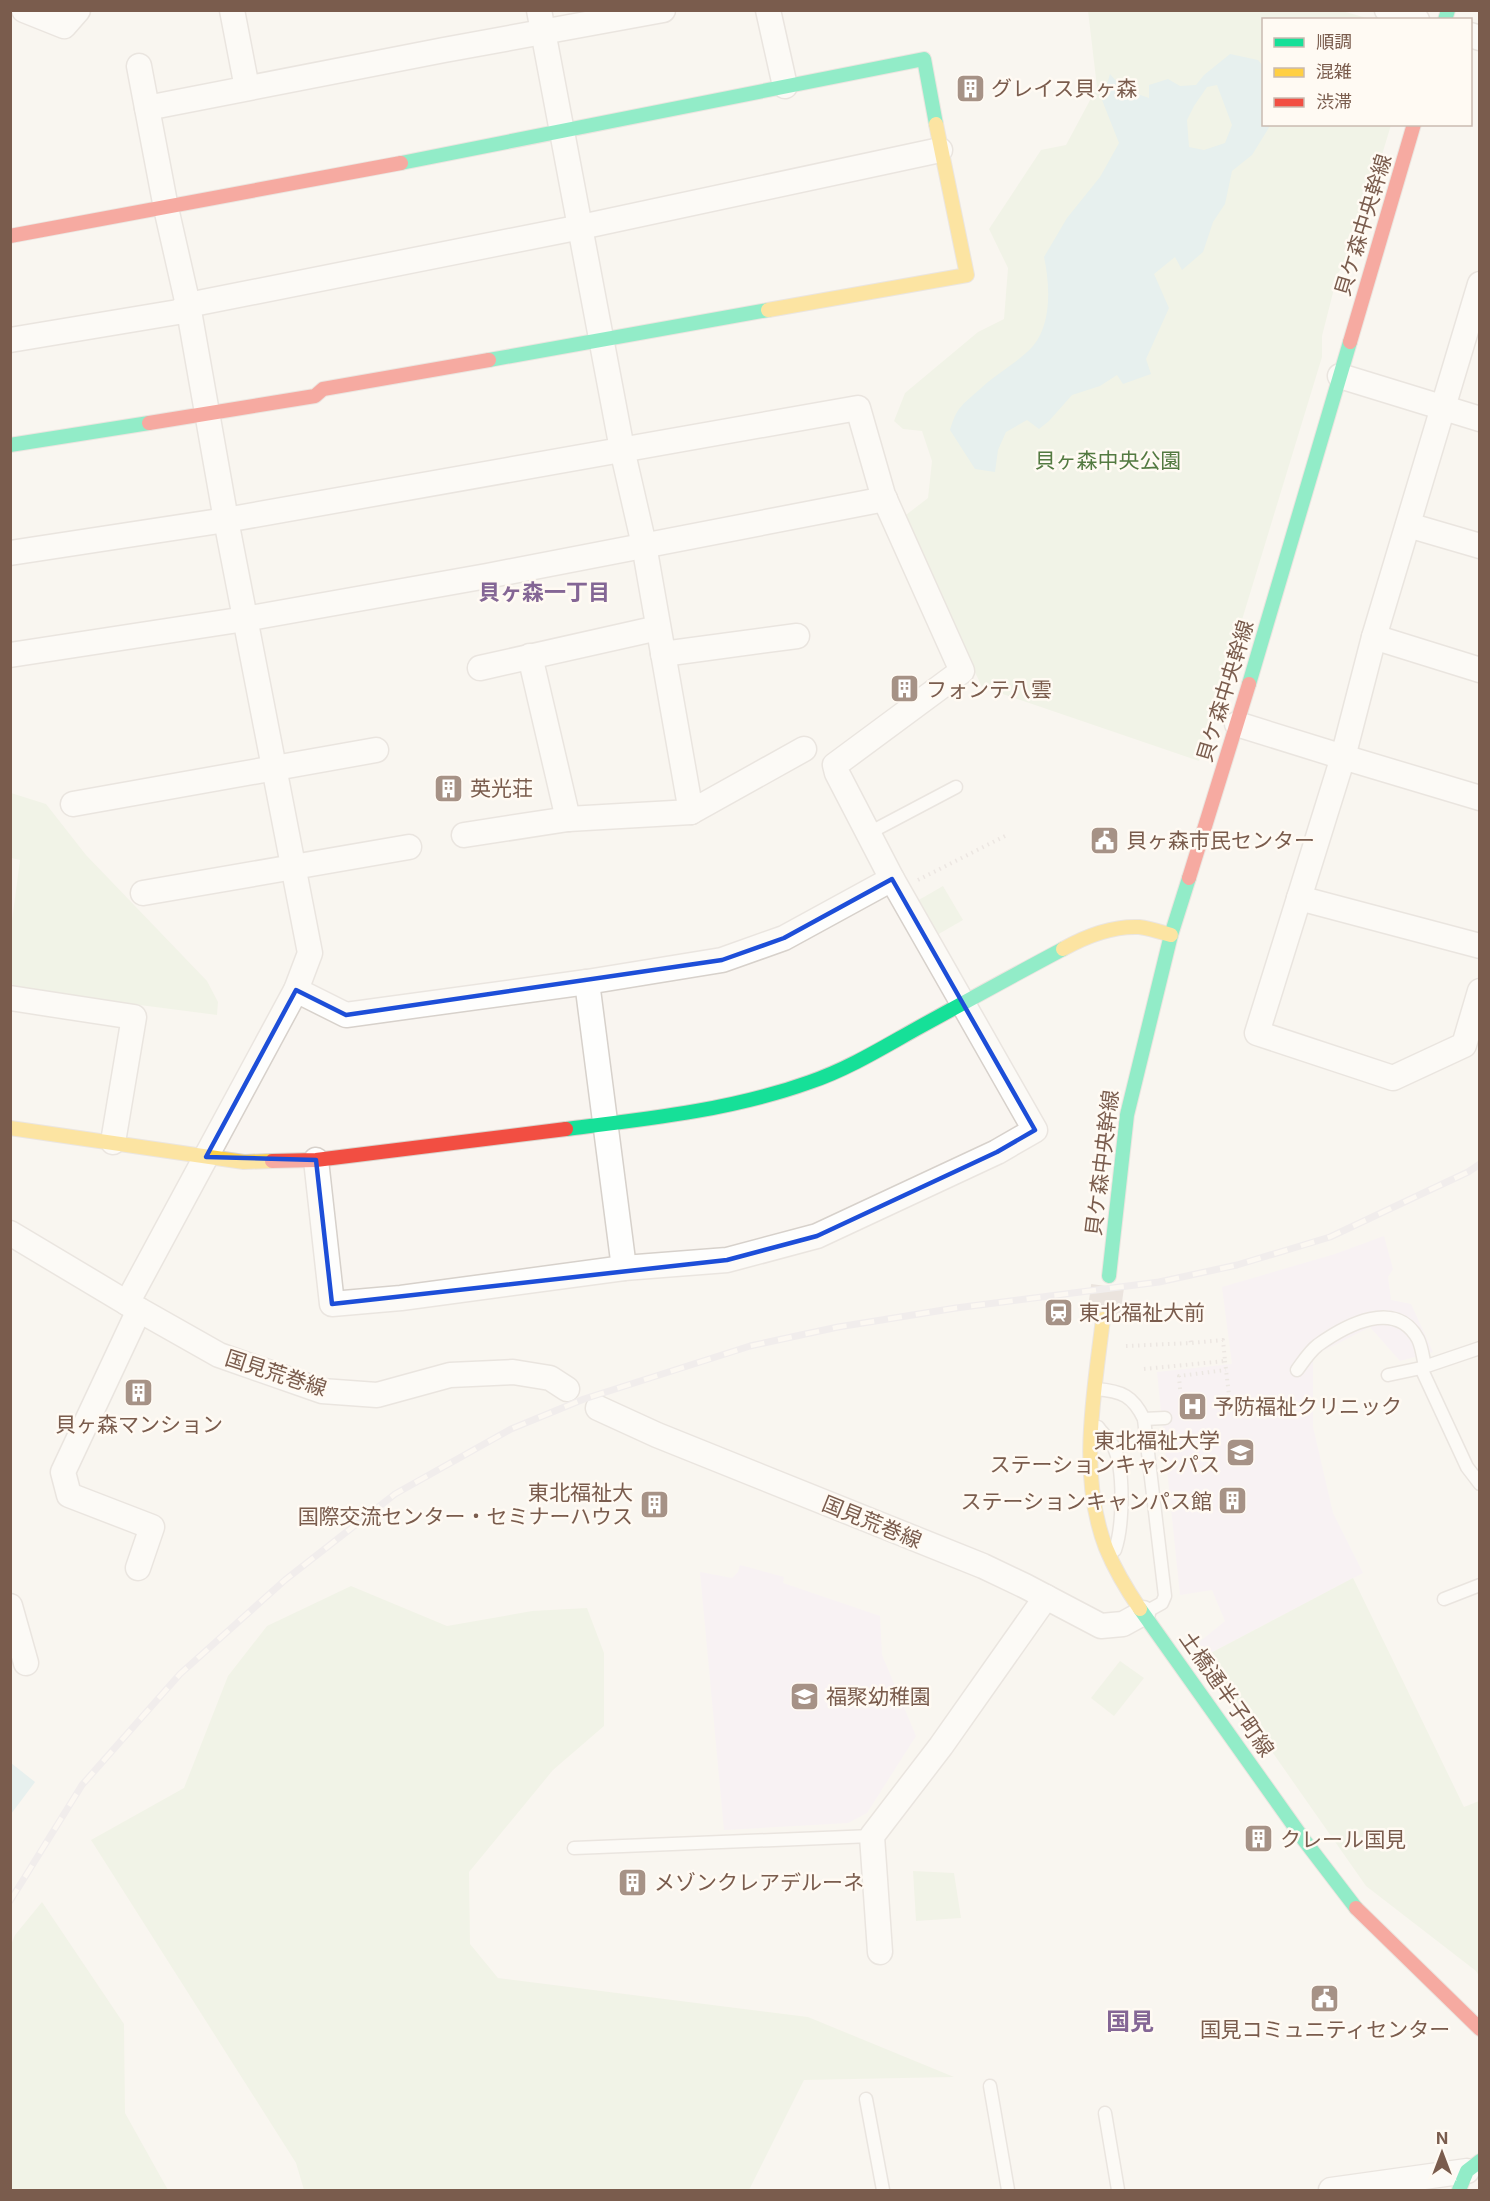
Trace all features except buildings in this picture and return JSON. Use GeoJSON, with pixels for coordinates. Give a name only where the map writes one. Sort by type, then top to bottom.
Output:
{"type":"FeatureCollection","features":[{"type":"Feature","properties":{"kind":"street"},"geometry":{"type":"LineString","coordinates":[[24,10],[64,26],[78,10]]}},
{"type":"Feature","properties":{"kind":"street"},"geometry":{"type":"LineString","coordinates":[[232,10],[247,88]]}},
{"type":"Feature","properties":{"kind":"street"},"geometry":{"type":"LineString","coordinates":[[147,108],[247,88],[541,21],[663,10]]}},
{"type":"Feature","properties":{"kind":"street"},"geometry":{"type":"LineString","coordinates":[[768,10],[785,86]]}},
{"type":"Feature","properties":{"kind":"street"},"geometry":{"type":"LineString","coordinates":[[1387,10],[1411,18]]}},
{"type":"Feature","properties":{"kind":"street"},"geometry":{"type":"LineString","coordinates":[[541,21],[622,449],[644,545],[691,813]]}},
{"type":"Feature","properties":{"kind":"street"},"geometry":{"type":"LineString","coordinates":[[10,236],[166,208],[924,59],[940,150],[967,275],[335,386],[323,389],[315,396],[10,446]]}},
{"type":"Feature","properties":{"kind":"street"},"geometry":{"type":"LineString","coordinates":[[138,1568],[152,1527],[69,1495],[63,1472],[133,1306],[206,1157],[296,990],[310,953],[226,520],[188,305],[166,208],[140,66]]}},
{"type":"Feature","properties":{"kind":"street","name":"貝ケ森中央幹線"},"geometry":{"type":"LineString","coordinates":[[1108,1276],[1131,1092],[1171,935],[1238,724],[1413,126]]}},
{"type":"Feature","properties":{"kind":"street"},"geometry":{"type":"LineString","coordinates":[[10,340],[178,312],[188,305],[581,227],[940,150]]}},
{"type":"Feature","properties":{"kind":"street"},"geometry":{"type":"LineString","coordinates":[[1479,289],[1374,637],[1343,757],[1257,1033],[1393,1078],[1464,1045],[1479,991]]}},
{"type":"Feature","properties":{"kind":"street"},"geometry":{"type":"LineString","coordinates":[[1340,376],[1479,419]]}},
{"type":"Feature","properties":{"kind":"street"},"geometry":{"type":"LineString","coordinates":[[10,553],[226,520],[858,408],[885,499],[962,671],[835,765],[867,834],[1035,1130],[997,1152],[817,1236],[727,1260],[624,1268],[401,1298],[332,1304],[316,1160]]}},
{"type":"Feature","properties":{"kind":"street"},"geometry":{"type":"LineString","coordinates":[[10,655],[245,619],[487,576],[885,499]]}},
{"type":"Feature","properties":{"kind":"street"},"geometry":{"type":"LineString","coordinates":[[1408,525],[1479,546]]}},
{"type":"Feature","properties":{"kind":"street"},"geometry":{"type":"LineString","coordinates":[[480,668],[658,628]]}},
{"type":"Feature","properties":{"kind":"street"},"geometry":{"type":"LineString","coordinates":[[663,654],[796,636]]}},
{"type":"Feature","properties":{"kind":"street"},"geometry":{"type":"LineString","coordinates":[[1374,637],[1479,670]]}},
{"type":"Feature","properties":{"kind":"street"},"geometry":{"type":"LineString","coordinates":[[530,656],[568,819]]}},
{"type":"Feature","properties":{"kind":"street"},"geometry":{"type":"LineString","coordinates":[[1238,724],[1479,798]]}},
{"type":"Feature","properties":{"kind":"street"},"geometry":{"type":"LineString","coordinates":[[464,835],[568,819],[691,813],[804,749]]}},
{"type":"Feature","properties":{"kind":"street"},"geometry":{"type":"LineString","coordinates":[[73,804],[376,750]]}},
{"type":"Feature","properties":{"kind":"street"},"geometry":{"type":"LineString","coordinates":[[143,893],[409,847]]}},
{"type":"Feature","properties":{"kind":"street"},"geometry":{"type":"LineString","coordinates":[[296,990],[346,1015],[587,982],[722,960],[784,938],[896,884]]}},
{"type":"Feature","properties":{"kind":"street"},"geometry":{"type":"LineString","coordinates":[[1299,898],[1479,946]]}},
{"type":"Feature","properties":{"kind":"street"},"geometry":{"type":"LineString","coordinates":[[10,1128],[244,1162],[316,1160],[710,1109],[811,1083],[868,1056],[1077,941],[1108,930],[1140,927],[1171,935]]}},
{"type":"Feature","properties":{"kind":"street"},"geometry":{"type":"LineString","coordinates":[[587,982],[624,1268]]}},
{"type":"Feature","properties":{"kind":"street"},"geometry":{"type":"LineString","coordinates":[[10,998],[134,1017],[113,1142]]}},
{"type":"Feature","properties":{"kind":"street","name":"国見荒巻線"},"geometry":{"type":"LineString","coordinates":[[10,1233],[219,1355],[322,1391],[377,1395],[450,1375],[513,1372],[550,1378],[567,1389]]}},
{"type":"Feature","properties":{"kind":"street","name":"土橋通半子町線"},"geometry":{"type":"LineString","coordinates":[[1103,1318],[1091,1419],[1090,1459],[1099,1525],[1111,1560],[1143,1613],[1339,1887],[1363,1916],[1479,2029]]}},
{"type":"Feature","properties":{"kind":"street","name":"国見荒巻線"},"geometry":{"type":"LineString","coordinates":[[598,1408],[657,1435],[983,1566],[1101,1626],[1123,1624],[1143,1613]]}},
{"type":"Feature","properties":{"kind":"street"},"geometry":{"type":"LineString","coordinates":[[880,1952],[872,1836],[941,1746],[1046,1597]]}},
{"type":"Feature","properties":{"kind":"street"},"geometry":{"type":"LineString","coordinates":[[10,1606],[26,1663]]}},
{"type":"Feature","properties":{"kind":"street"},"geometry":{"type":"LineString","coordinates":[[1331,2190],[1468,2174]]}},
{"type":"Feature","properties":{"kind":"lane"},"geometry":{"type":"LineString","coordinates":[[867,834],[956,787]]}},
{"type":"Feature","properties":{"kind":"lane"},"geometry":{"type":"LineString","coordinates":[[1297,1370],[1317,1346],[1352,1325],[1370,1318],[1395,1318],[1408,1327],[1419,1341],[1423,1367],[1467,1467],[1479,1484]]}},
{"type":"Feature","properties":{"kind":"lane"},"geometry":{"type":"LineString","coordinates":[[1388,1375],[1423,1367],[1479,1348]]}},
{"type":"Feature","properties":{"kind":"lane"},"geometry":{"type":"LineString","coordinates":[[1095,1389],[1112,1390],[1127,1396],[1138,1406],[1144,1419],[1165,1596],[1162,1603],[1143,1613]]}},
{"type":"Feature","properties":{"kind":"lane"},"geometry":{"type":"LineString","coordinates":[[1144,1419],[1165,1418]]}},
{"type":"Feature","properties":{"kind":"lane"},"geometry":{"type":"LineString","coordinates":[[1091,1419],[1112,1446],[1118,1464],[1121,1524],[1111,1560]]}},
{"type":"Feature","properties":{"kind":"lane"},"geometry":{"type":"LineString","coordinates":[[1444,1599],[1479,1585]]}},
{"type":"Feature","properties":{"kind":"lane"},"geometry":{"type":"LineString","coordinates":[[574,1848],[872,1836]]}},
{"type":"Feature","properties":{"kind":"lane"},"geometry":{"type":"LineString","coordinates":[[990,2086],[1008,2190]]}},
{"type":"Feature","properties":{"kind":"lane"},"geometry":{"type":"LineString","coordinates":[[866,2099],[883,2190]]}},
{"type":"Feature","properties":{"kind":"lane"},"geometry":{"type":"LineString","coordinates":[[1105,2113],[1118,2190]]}},
{"type":"Feature","properties":{"kind":"path"},"geometry":{"type":"LineString","coordinates":[[896,884],[1005,836]]}},
{"type":"Feature","properties":{"kind":"path"},"geometry":{"type":"LineString","coordinates":[[1190,1337],[1191,1343]]}},
{"type":"Feature","properties":{"kind":"path"},"geometry":{"type":"LineString","coordinates":[[1141,1346],[1223,1340],[1230,1404]]}},
{"type":"Feature","properties":{"kind":"path"},"geometry":{"type":"LineString","coordinates":[[1144,1369],[1225,1361]]}},
{"type":"Feature","properties":{"kind":"path"},"geometry":{"type":"LineString","coordinates":[[1178,1366],[1180,1389]]}},
{"type":"Feature","properties":{"kind":"path"},"geometry":{"type":"LineString","coordinates":[[1179,1376],[1226,1370]]}},
{"type":"Feature","properties":{"kind":"highlighted area"},"geometry":{"type":"Polygon","coordinates":[[[892,879],[1035,1130],[997,1152],[817,1236],[727,1260],[332,1304],[316,1160],[206,1157],[296,990],[346,1015],[722,960],[784,938],[892,879]]]}},
{"type":"Feature","properties":{"kind":"shaded area","name":"東北福祉大学 ステーションキャンパス"},"geometry":{"type":"Polygon","coordinates":[[[1384,1236],[1393,1269],[1388,1277],[1391,1300],[1411,1304],[1433,1352],[1400,1361],[1370,1327],[1313,1356],[1313,1427],[1333,1513],[1363,1573],[1205,1656],[1197,1644],[1225,1621],[1212,1590],[1180,1595],[1157,1372],[1232,1364],[1222,1287],[1335,1254],[1384,1236]]]}},
{"type":"Feature","properties":{"kind":"shaded area","name":"福聚幼稚園"},"geometry":{"type":"Polygon","coordinates":[[[740,1565],[784,1577],[783,1583],[880,1616],[882,1655],[916,1736],[867,1813],[848,1823],[724,1830],[700,1572],[732,1578],[738,1572],[740,1565]]]}},
{"type":"Feature","properties":{"kind":"green space","name":"貝ヶ森中央公園"},"geometry":{"type":"Polygon","coordinates":[[[1339,10],[1367,18],[1262,18],[1262,126],[1391,126],[1352,254],[1338,273],[1322,336],[1322,357],[1199,761],[982,687],[902,518],[928,498],[932,461],[922,431],[903,429],[894,421],[905,393],[978,332],[1004,319],[1008,268],[989,229],[1041,150],[1066,145],[1097,87],[1088,11],[1339,10]]]}},
{"type":"Feature","properties":{"kind":"green space"},"geometry":{"type":"Polygon","coordinates":[[[11,793],[46,804],[86,855],[207,981],[218,1002],[217,1015],[16,989],[11,982],[10,936],[20,860],[11,858],[11,793]]]}},
{"type":"Feature","properties":{"kind":"green space"},"geometry":{"type":"Polygon","coordinates":[[[943,886],[963,920],[937,935],[917,901],[943,886]]]}},
{"type":"Feature","properties":{"kind":"green space"},"geometry":{"type":"Polygon","coordinates":[[[1353,1578],[1464,1807],[1479,1801],[1479,1976],[1476,1971],[1366,1886],[1205,1656],[1353,1578]]]}},
{"type":"Feature","properties":{"kind":"green space"},"geometry":{"type":"Polygon","coordinates":[[[351,1586],[447,1626],[532,1611],[587,1608],[604,1653],[604,1726],[553,1770],[469,1872],[470,1944],[498,1978],[808,2017],[954,2077],[804,2080],[749,2190],[304,2190],[296,2163],[91,1840],[184,1788],[228,1676],[267,1626],[351,1586]]]}},
{"type":"Feature","properties":{"kind":"green space"},"geometry":{"type":"Polygon","coordinates":[[[1120,1661],[1144,1678],[1114,1716],[1091,1698],[1120,1661]]]}},
{"type":"Feature","properties":{"kind":"green space"},"geometry":{"type":"Polygon","coordinates":[[[913,1871],[954,1873],[961,1918],[916,1921],[913,1871]]]}},
{"type":"Feature","properties":{"kind":"green space"},"geometry":{"type":"Polygon","coordinates":[[[42,1902],[124,2024],[125,2113],[168,2190],[11,2190],[11,1945],[15,1935],[42,1902]]]}},
{"type":"Feature","properties":{"kind":"water"},"geometry":{"type":"Polygon","coordinates":[[[1230,54],[1258,60],[1262,65],[1262,126],[1270,126],[1252,155],[1232,171],[1225,204],[1213,222],[1203,252],[1182,270],[1175,257],[1154,274],[1169,308],[1146,359],[1151,374],[1123,384],[1117,375],[1100,386],[1072,395],[1039,429],[1027,420],[1006,432],[998,450],[995,472],[975,469],[950,430],[958,411],[964,404],[985,384],[1027,352],[1044,327],[1048,291],[1044,257],[1067,218],[1100,177],[1119,143],[1102,100],[1110,74],[1123,89],[1149,98],[1149,85],[1168,79],[1180,86],[1196,85],[1204,75],[1230,54]],[[1217,85],[1207,87],[1187,120],[1189,147],[1204,150],[1225,143],[1232,125],[1217,85]]]}},
{"type":"Feature","properties":{"kind":"water"},"geometry":{"type":"Polygon","coordinates":[[[11,1763],[35,1782],[10,1814],[11,1763]]]}},
{"type":"Feature","properties":{"kind":"tunnel"},"geometry":{"type":"LineString","coordinates":[[1103,1319],[1109,1276]]}},
{"type":"Feature","properties":{"kind":"railway"},"geometry":{"type":"LineString","coordinates":[[10,1901],[82,1785],[180,1674],[285,1580],[395,1494],[511,1429],[584,1399],[750,1346],[838,1327],[956,1308],[1159,1282],[1237,1265],[1330,1237],[1468,1172],[1480,1164]]}},
{"type":"Feature","properties":{"kind":"traffic: fast"},"geometry":{"type":"LineString","coordinates":[[1446,18],[1448,10]]}},
{"type":"Feature","properties":{"kind":"traffic: fast"},"geometry":{"type":"LineString","coordinates":[[401,163],[924,59],[936,124]]}},
{"type":"Feature","properties":{"kind":"traffic: fast"},"geometry":{"type":"LineString","coordinates":[[489,360],[768,310]]}},
{"type":"Feature","properties":{"kind":"traffic: fast"},"geometry":{"type":"LineString","coordinates":[[1249,684],[1350,342]]}},
{"type":"Feature","properties":{"kind":"traffic: fast"},"geometry":{"type":"LineString","coordinates":[[10,445],[149,423]]}},
{"type":"Feature","properties":{"kind":"traffic: fast"},"geometry":{"type":"LineString","coordinates":[[1109,1276],[1127,1115],[1171,935],[1189,878]]}},
{"type":"Feature","properties":{"kind":"traffic: fast"},"geometry":{"type":"LineString","coordinates":[[566,1129],[720,1107],[810,1082],[864,1058],[1063,949]]}},
{"type":"Feature","properties":{"kind":"traffic: fast"},"geometry":{"type":"LineString","coordinates":[[1140,1609],[1304,1840],[1356,1908]]}},
{"type":"Feature","properties":{"kind":"traffic: fast"},"geometry":{"type":"LineString","coordinates":[[1459,2190],[1467,2171],[1480,2161]]}},
{"type":"Feature","properties":{"kind":"traffic: slow"},"geometry":{"type":"LineString","coordinates":[[768,310],[967,275],[936,124]]}},
{"type":"Feature","properties":{"kind":"traffic: slow"},"geometry":{"type":"LineString","coordinates":[[1063,949],[1090,936],[1119,928],[1139,927],[1171,935]]}},
{"type":"Feature","properties":{"kind":"traffic: slow"},"geometry":{"type":"LineString","coordinates":[[10,1128],[244,1162],[272,1161]]}},
{"type":"Feature","properties":{"kind":"traffic: slow"},"geometry":{"type":"LineString","coordinates":[[1103,1319],[1091,1435],[1092,1492],[1097,1521],[1106,1548],[1140,1609]]}},
{"type":"Feature","properties":{"kind":"traffic: jam"},"geometry":{"type":"LineString","coordinates":[[1350,342],[1413,126]]}},
{"type":"Feature","properties":{"kind":"traffic: jam"},"geometry":{"type":"LineString","coordinates":[[10,236],[401,163]]}},
{"type":"Feature","properties":{"kind":"traffic: jam"},"geometry":{"type":"LineString","coordinates":[[149,423],[315,396],[323,389],[489,360]]}},
{"type":"Feature","properties":{"kind":"traffic: jam"},"geometry":{"type":"LineString","coordinates":[[1189,878],[1249,684]]}},
{"type":"Feature","properties":{"kind":"traffic: jam"},"geometry":{"type":"LineString","coordinates":[[272,1161],[316,1160],[566,1129]]}},
{"type":"Feature","properties":{"kind":"traffic: jam"},"geometry":{"type":"LineString","coordinates":[[1356,1908],[1480,2029]]}},
{"type":"Feature","properties":{"kind":"place","name":"グレイス貝ヶ森"},"geometry":{"type":"Point","coordinates":[970,88]}},
{"type":"Feature","properties":{"kind":"place","name":"フォンテ八雲"},"geometry":{"type":"Point","coordinates":[905,689]}},
{"type":"Feature","properties":{"kind":"place","name":"英光荘"},"geometry":{"type":"Point","coordinates":[449,788]}},
{"type":"Feature","properties":{"kind":"place","name":"貝ヶ森市民センター"},"geometry":{"type":"Point","coordinates":[1105,840]}},
{"type":"Feature","properties":{"kind":"place","name":"東北福祉大前"},"geometry":{"type":"Point","coordinates":[1058,1312]}},
{"type":"Feature","properties":{"kind":"place","name":"貝ヶ森マンション"},"geometry":{"type":"Point","coordinates":[139,1393]}},
{"type":"Feature","properties":{"kind":"place","name":"予防福祉クリニック"},"geometry":{"type":"Point","coordinates":[1192,1406]}},
{"type":"Feature","properties":{"kind":"place","name":"東北福祉大学 ステーションキャンパス"},"geometry":{"type":"Point","coordinates":[1241,1452]}},
{"type":"Feature","properties":{"kind":"place","name":"ステーションキャンパス館"},"geometry":{"type":"Point","coordinates":[1233,1501]}},
{"type":"Feature","properties":{"kind":"place","name":"東北福祉大 国際交流センター・セミナーハウス"},"geometry":{"type":"Point","coordinates":[654,1504]}},
{"type":"Feature","properties":{"kind":"place","name":"福聚幼稚園"},"geometry":{"type":"Point","coordinates":[805,1696]}},
{"type":"Feature","properties":{"kind":"place","name":"クレール国見"},"geometry":{"type":"Point","coordinates":[1259,1839]}},
{"type":"Feature","properties":{"kind":"place","name":"メゾンクレアデルーネ"},"geometry":{"type":"Point","coordinates":[633,1882]}},
{"type":"Feature","properties":{"kind":"place","name":"国見コミュニティセンター"},"geometry":{"type":"Point","coordinates":[1325,1998]}},
{"type":"Feature","properties":{"kind":"district","name":"貝ヶ森一丁目"},"geometry":{"type":"Point","coordinates":[544,592]}},
{"type":"Feature","properties":{"kind":"district","name":"国見"},"geometry":{"type":"Point","coordinates":[1130,2021]}}]}
